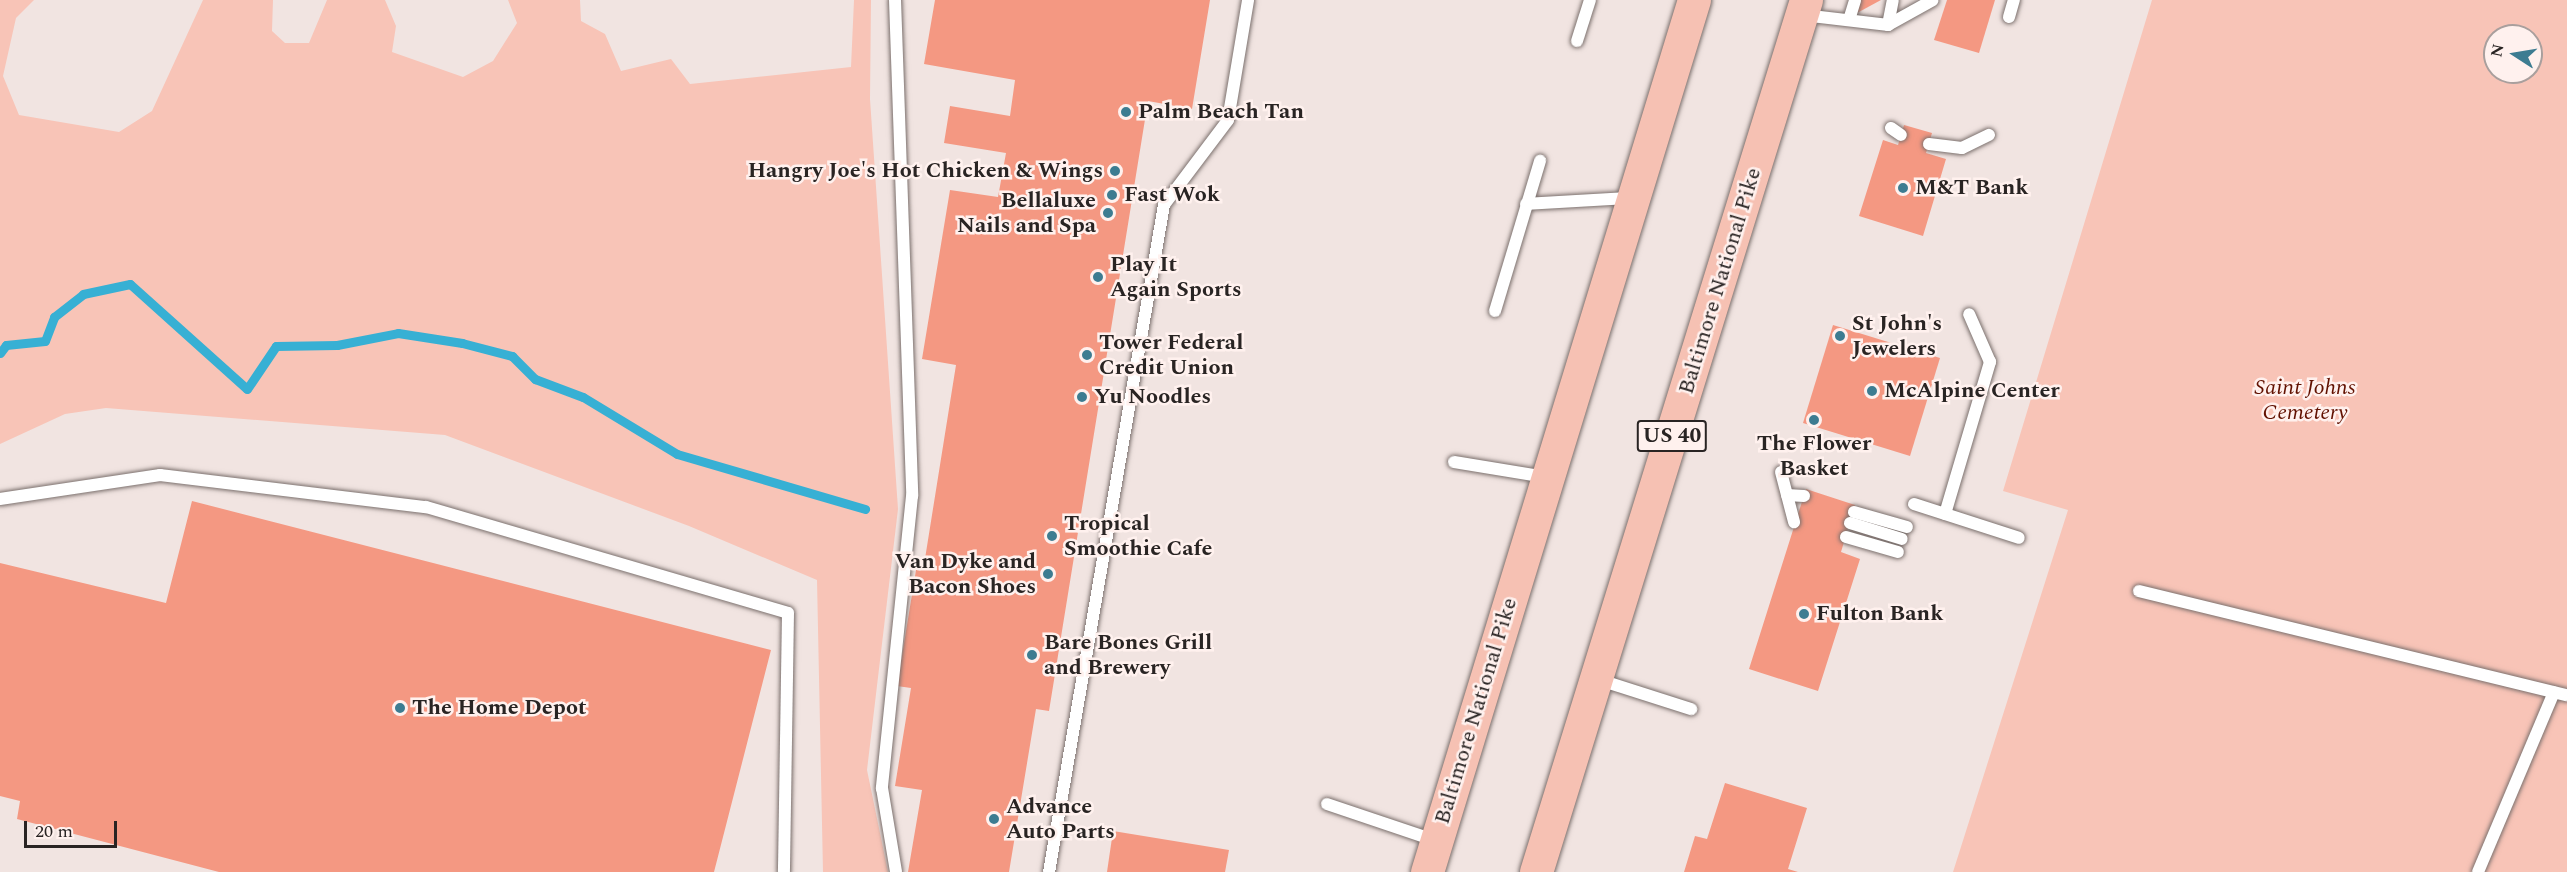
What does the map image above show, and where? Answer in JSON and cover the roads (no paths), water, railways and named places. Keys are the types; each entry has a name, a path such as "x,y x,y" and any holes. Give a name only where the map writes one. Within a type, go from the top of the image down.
{"main road":[{"name":"Baltimore National Pike","path":"1427,872 1694,0"},
{"name":"Baltimore National Pike","path":"1536,872 1804,7"}],"lane":[{"path":"895,0 912,496 882,788 896,872"},
{"path":"1049,872 1164,205 1228,120 1248,0"},
{"path":"1577,40 1590,0"},
{"path":"1849,20 1856,0"},
{"path":"1888,25 1893,0"},
{"path":"1804,7 1849,20 1888,25 1934,0"},
{"path":"2009,17 2014,0"},
{"path":"1929,144 1962,148 1989,135"},
{"path":"1495,311 1540,161"},
{"path":"1526,204 1632,198"},
{"path":"1945,514 1990,362 1969,314"},
{"path":"1454,462 1547,477"},
{"path":"1781,472 1794,522"},
{"path":"0,499 160,475 426,507 788,613 784,872"},
{"path":"1787,495 1801,502"},
{"path":"1914,504 2019,538"},
{"path":"1902,539 1852,518 1906,527"},
{"path":"1846,537 1899,552"},
{"path":"2139,591 2567,695"},
{"path":"1597,679 1691,709"},
{"path":"2478,872 2553,692"},
{"path":"1327,804 1437,841"}],"waterway":[{"path":"0,353 6,345 45,341 54,317 83,294 130,284 247,389 276,346 337,345 398,333 462,343 512,356 535,379 583,397 677,454 865,509"}],"place":[{"name":"Palm Beach Tan","path":"1126,112"},
{"name":"Hangry Joe's Hot Chicken & Wings","path":"1115,171"},
{"name":"M&T Bank","path":"1903,188"},
{"name":"Fast Wok","path":"1112,195"},
{"name":"Bellaluxe Nails and Spa","path":"1108,213"},
{"name":"Play It Again Sports","path":"1098,277"},
{"name":"St John's Jewelers","path":"1840,336"},
{"name":"Tower Federal Credit Union","path":"1087,355"},
{"name":"McAlpine Center","path":"1872,391"},
{"name":"Yu Noodles","path":"1082,397"},
{"name":"The Flower Basket","path":"1814,420"},
{"name":"Tropical Smoothie Cafe","path":"1052,536"},
{"name":"Van Dyke and Bacon Shoes","path":"1048,574"},
{"name":"Fulton Bank","path":"1804,614"},
{"name":"Bare Bones Grill and Brewery","path":"1032,655"},
{"name":"The Home Depot","path":"400,708"},
{"name":"Advance Auto Parts","path":"994,819"}],"park label":[{"name":"Saint Johns Cemetery","path":"2305,400"}]}
